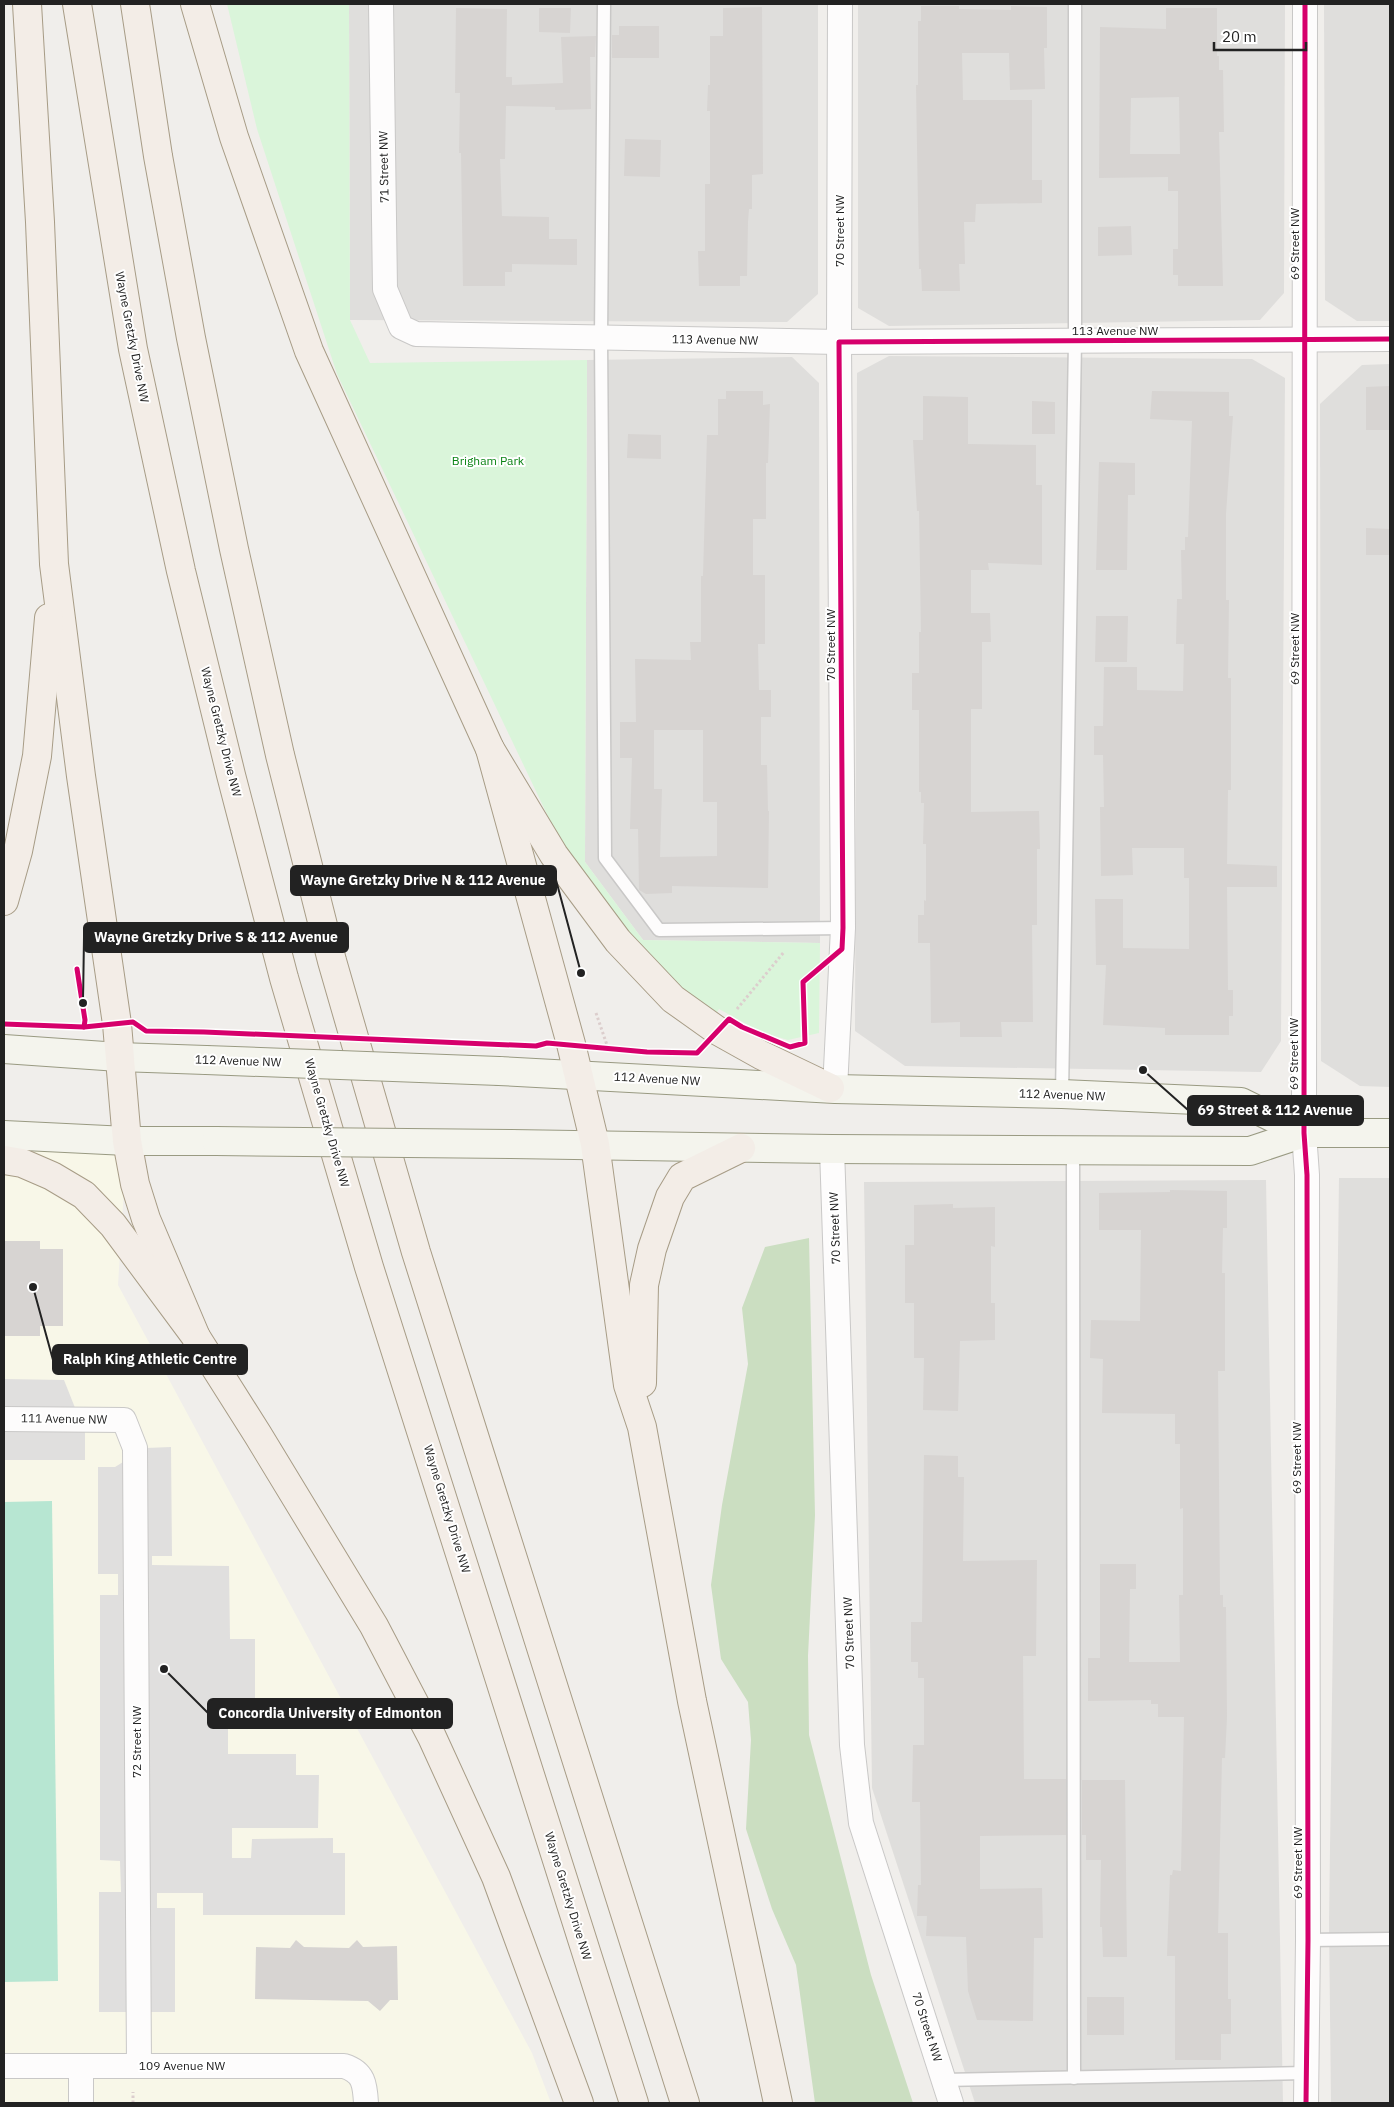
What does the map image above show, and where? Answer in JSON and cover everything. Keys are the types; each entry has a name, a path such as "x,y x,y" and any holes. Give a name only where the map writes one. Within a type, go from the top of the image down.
{"main road":[{"path":"27,4 40,222 54,564 81,776 117,1024 127,1141 146,1219 196,1337"},
{"name":"Wayne Gretzky Drive NW","path":"77,4 101,161 135,359 181,572 284,978 369,1267 634,2103"},
{"path":"135,4 158,156 232,540 280,755 332,961 416,1252 685,2103"},
{"path":"195,4 234,137 309,351 490,749 554,855 618,941 673,999 723,1025 761,1055 833,1089"},
{"path":"4,901 18,851 37,756 54,564"},
{"path":"490,749 571,1044 595,1144 628,1385 642,1427 692,1701 778,2103"},
{"name":"112 Avenue NW","path":"4,1049 119,1057 577,1074 833,1089 1062,1094 1241,1102 1304,1133"},
{"name":"112 Avenue NW","path":"4,1135 127,1141 595,1144 832,1149 1250,1151 1304,1133 1390,1133"},
{"path":"642,1427 644,1285 652,1249 664,1212 670,1197 682,1177 741,1148"},
{"path":"4,1160 22,1164 52,1176 84,1196 113,1225 196,1337 258,1434 374,1626 432,1737 496,1877 578,2103"}],"street":[{"name":"71 Street NW","path":"381,4 386,289 401,327"},
{"name":"70 Street NW","path":"833,1089 843,928 839,342 840,4"},
{"name":"69 Street NW","path":"1305,4 1304,1133 1307,1175 1308,1940 1306,2103"},
{"name":"113 Avenue NW","path":"401,327 416,334 839,342 1390,339"},
{"name":"70 Street NW","path":"832,1149 852,1745 858,1794 862,1823 951,2103"},
{"name":"111 Avenue NW","path":"4,1418 124,1420"},
{"name":"72 Street NW","path":"124,1420 135,1448 139,2066"},
{"name":"109 Avenue NW","path":"4,2066 344,2066 358,2073 365,2084 366,2103"},
{"path":"81,2066 81,2103"}],"lane":[{"path":"604,4 601,338 604,858 659,930 843,928"},
{"path":"1062,1094 1075,341 1075,4"},
{"path":"1073,1151 1074,2078"},
{"path":"1308,1940 1390,1939"},
{"path":"943,2080 1306,2073"}],"path":[{"path":"723,1025 804,928"},
{"path":"571,1044 618,1049"}],"shaded area":[{"path":"349,4 818,4 818,294 787,322 350,320"},
{"path":"858,4 1285,4 1284,293 1260,320 889,326 858,308"},
{"path":"1324,4 1390,4 1390,321 1357,321 1325,300"},
{"path":"889,356 1252,359 1285,378 1281,1041 1261,1072 905,1066 855,1031 857,373"},
{"path":"792,357 819,383 820,943 643,940 585,862 587,360"},
{"path":"1390,364 1390,1087 1360,1086 1321,1061 1320,404 1362,365"},
{"path":"4,1133 127,1141 118,1285 532,2053 551,2103 4,2103"},
{"path":"1339,1178 1390,1178 1390,2103 1331,2103 1329,1923"},
{"path":"1266,1180 1283,2103 975,2103 872,1788 864,1182"},
{"path":"4,1379 64,1380 85,1433 85,1460 4,1460"},
{"path":"171,1447 172,1556 152,1556 152,1565 229,1566 230,1639 255,1639 255,1713 228,1713 228,1754 296,1754 296,1775 319,1775 318,1828 232,1828 232,1858 251,1858 252,1839 333,1838 333,1853 345,1853 345,1915 203,1915 203,1893 157,1893 157,1908 175,1908 175,2012 99,2012 99,1892 121,1892 120,1861 100,1860 100,1595 118,1595 118,1574 98,1574 98,1467 115,1467 146,1448"}],"green space":[{"name":"Brigham Park","path":"227,4 349,4 350,320 370,363 587,360 585,862 643,940 820,943 819,1033 788,1040 761,1032 719,1009 716,1014 682,991 642,954 626,935 580,873 567,852 555,831 337,374 257,129"},
{"path":"809,1238 815,1515 808,1656 809,1735 871,1975 913,2103 815,2103 796,1965 772,1909 746,1829 751,1740 748,1702 721,1659 711,1585 722,1505 748,1364 742,1308 765,1247"},
{"path":"52,1501 58,1981 4,1982 4,1502"}],"building":[{"path":"921,6 959,6 959,9 1011,10 1011,6 1047,7 1047,48 1044,48 1045,89 1010,90 1009,53 962,53 963,100 1032,100 1032,180 1042,180 1042,203 976,204 975,222 964,222 965,264 959,264 960,291 922,291 921,269 919,269 916,85 918,85 918,21 921,21"},
{"path":"762,7 763,174 752,175 752,209 749,209 748,222 747,276 740,276 740,286 699,286 698,251 705,251 705,184 710,184 710,111 707,111 708,85 710,85 710,36 723,36 723,8"},
{"path":"456,8 507,9 506,77 512,77 512,85 563,83 561,37 596,36 595,57 590,57 591,109 555,110 555,107 506,106 505,159 500,159 502,216 549,217 549,239 577,239 577,265 512,264 512,272 505,272 505,286 463,286 461,153 459,153 460,93 455,93"},
{"path":"539,8 571,8 570,33 539,32"},
{"path":"1166,8 1217,8 1217,56 1219,56 1219,70 1223,70 1224,132 1219,132 1223,286 1178,286 1178,275 1173,275 1173,249 1178,249 1178,191 1168,191 1168,177 1099,178 1100,27 1166,29","holes":["1179,97 1180,154 1130,154 1131,98"]},
{"path":"619,26 659,26 659,58 612,58 612,35 619,35"},
{"path":"625,139 661,140 660,177 624,176"},
{"path":"1131,226 1132,255 1098,256 1098,227"},
{"path":"1390,386 1390,430 1366,430 1366,387"},
{"path":"726,391 763,391 763,405 770,404 768,463 766,463 766,519 753,519 753,575 765,575 765,644 758,644 759,690 771,690 771,717 761,717 761,765 767,765 769,811 768,888 672,886 672,893 646,894 639,890 638,829 630,829 632,758 620,758 620,722 636,722 635,659 691,660 690,642 701,642 701,576 703,576 707,435 718,435 718,399 726,399","holes":["654,730 703,730 703,802 717,802 717,856 660,857 662,789 654,789"]},
{"path":"1152,391 1229,392 1229,416 1233,416 1226,514 1226,600 1229,600 1228,678 1231,678 1231,790 1228,790 1227,864 1277,866 1277,887 1227,887 1228,990 1233,990 1233,1016 1229,1016 1229,1035 1165,1035 1165,1028 1103,1025 1106,965 1096,965 1095,899 1123,899 1123,948 1189,949 1189,878 1184,878 1184,848 1132,848 1133,875 1101,876 1100,807 1104,807 1103,755 1094,755 1094,726 1103,726 1104,667 1137,667 1137,690 1183,691 1184,644 1176,644 1177,599 1182,599 1181,550 1185,550 1185,537 1188,537 1192,421 1150,419"},
{"path":"923,396 968,397 968,444 1036,445 1036,485 1042,485 1042,565 988,563 989,570 971,570 971,613 990,613 991,642 982,642 982,709 971,709 971,812 1039,811 1040,849 1037,849 1037,925 1032,925 1033,1022 1001,1022 1002,1037 960,1037 960,1022 931,1023 930,943 918,943 918,915 924,915 924,900 926,901 926,844 923,844 924,803 921,803 921,792 919,792 919,710 912,710 912,673 919,673 919,632 921,632 919,511 917,511 913,440 923,440"},
{"path":"1032,401 1055,402 1055,434 1032,434"},
{"path":"628,434 661,435 661,459 627,458"},
{"path":"1099,462 1135,463 1135,495 1128,495 1127,570 1096,570"},
{"path":"1366,528 1390,529 1390,555 1366,555"},
{"path":"1096,616 1128,616 1127,662 1095,662"},
{"path":"1170,1190 1227,1191 1227,1228 1223,1228 1222,1273 1225,1273 1225,1371 1218,1371 1220,1595 1223,1595 1223,1607 1226,1607 1227,1717 1225,1758 1222,1758 1218,1933 1228,1933 1228,1999 1231,1999 1231,2034 1221,2034 1221,2060 1175,2060 1175,1956 1167,1956 1170,1875 1172,1875 1173,1870 1181,1871 1184,1717 1158,1717 1158,1704 1151,1704 1151,1700 1088,1701 1088,1658 1100,1658 1100,1564 1136,1564 1136,1589 1130,1589 1129,1662 1180,1662 1179,1595 1183,1595 1183,1508 1180,1509 1180,1444 1175,1444 1175,1414 1102,1413 1103,1359 1090,1358 1091,1320 1140,1321 1141,1230 1099,1230 1099,1193 1170,1192"},
{"path":"953,1204 953,1208 995,1207 995,1247 991,1246 991,1303 995,1303 995,1340 960,1341 958,1411 923,1410 924,1358 914,1358 914,1303 905,1303 905,1245 914,1245 914,1205"},
{"path":"4,1241 40,1241 40,1249 63,1249 63,1326 40,1326 40,1336 4,1336"},
{"path":"924,1455 958,1456 958,1477 964,1477 963,1561 1037,1560 1036,1656 1023,1656 1024,1779 1066,1779 1066,1835 980,1836 980,1889 1042,1888 1043,1938 1034,1938 1033,2021 977,2020 968,1991 966,1937 926,1936 927,1916 917,1916 918,1885 921,1885 920,1802 912,1802 913,1745 924,1745 924,1678 918,1678 918,1662 911,1662 911,1622 922,1622"},
{"path":"1082,1780 1125,1780 1127,1957 1103,1957 1102,1927 1100,1927 1101,1860 1086,1860 1086,1835 1082,1835"},
{"path":"296,1940 304,1947 349,1948 357,1940 363,1947 397,1946 398,2000 390,2000 380,2011 368,2001 255,1999 256,1947 290,1948"},
{"path":"1087,1997 1124,1997 1124,2035 1087,2035"}],"cycle path":[{"path":"1305,4 1304,1133 1307,1175 1308,1940 1306,2103"},
{"path":"84,1027 133,1022 146,1031 536,1046 547,1043 647,1052 697,1053 729,1019 742,1027 790,1047 805,1043 803,982 842,949 839,342 1390,339"},
{"path":"4,1024 84,1027 85,1020 77,969"}],"place":[{"name":"Wayne Gretzky Drive N & 112 Avenue","path":"581,973"},
{"name":"Wayne Gretzky Drive S & 112 Avenue","path":"83,1003"},
{"name":"69 Street & 112 Avenue","path":"1143,1070"},
{"name":"Ralph King Athletic Centre","path":"33,1287"},
{"name":"Concordia University of Edmonton","path":"164,1669"}]}
